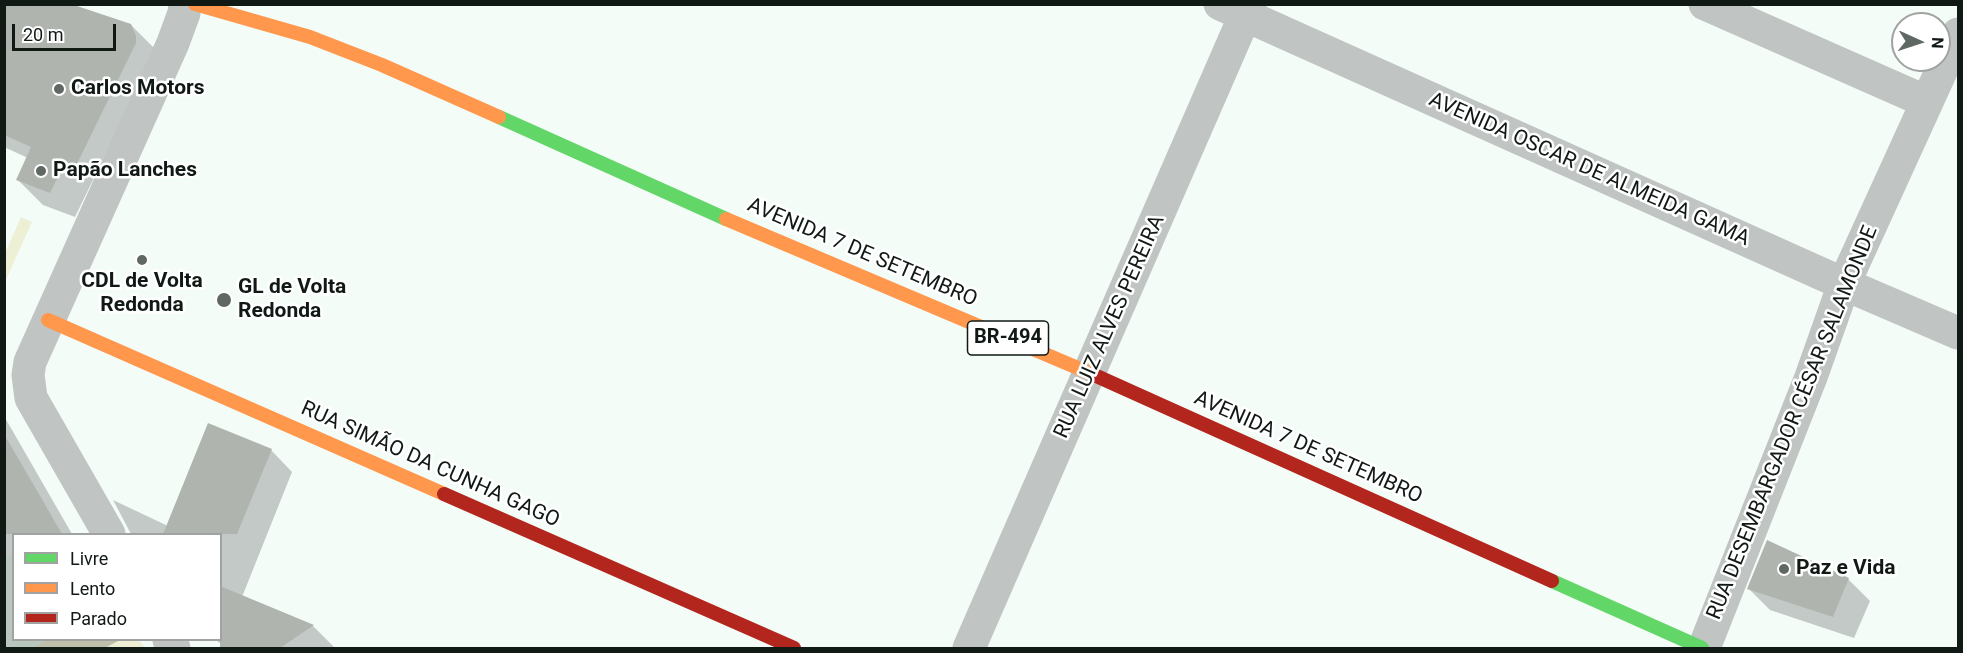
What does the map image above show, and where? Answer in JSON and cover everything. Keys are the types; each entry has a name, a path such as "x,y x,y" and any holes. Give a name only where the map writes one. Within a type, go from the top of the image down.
{"main road":[{"name":"AVENIDA 7 DE SETEMBRO","path":"195,4 310,37 382,65 725,219 1090,373 1703,648"},
{"path":"244,4 263,22"},
{"name":"RUA SIMÃO DA CUNHA GAGO","path":"48,320 794,648"}],"street":[{"path":"108,533 31,398 28,375 30,362 48,320 173,43 185,4"},
{"path":"1705,4 1927,102"},
{"name":"AVENIDA OSCAR DE ALMEIDA GAMA","path":"1239,8 1844,284 1959,333"},
{"name":"RUA LUIZ ALVES PEREIRA","path":"969,648 1090,373 1239,8"},
{"name":"RUA DESEMBARGADOR CÉSAR SALAMONDE","path":"1703,648 1811,377 1844,284 1959,34"}],"shaded area":[{"path":"21,217 32,222 5,282 5,253"},
{"path":"12,556 12,641 140,641 145,648 5,648 4,560"},
{"path":"45,641 140,641 145,648 33,648"}],"building":[{"name":"Carlos Motors","path":"4,4 71,4 131,24 136,36 136,43 76,166 66,161 50,193 16,180 31,147 4,135"},
{"path":"208,423 272,449 237,534 163,533"},
{"path":"4,434 61,533 4,534"},
{"name":"Paz e Vida","path":"1767,540 1849,578 1833,617 1747,589"},
{"path":"222,587 314,625 280,648 220,648"}],"traffic: fast":[{"path":"499,117 726,219"},
{"path":"1552,581 1702,648"}],"traffic: slow":[{"path":"195,4 310,37 382,65 499,117"},
{"path":"726,219 1092,374"},
{"path":"48,320 444,494"}],"traffic: jam":[{"path":"1092,374 1552,581"},
{"path":"444,494 794,648"}],"place":[{"name":"Carlos Motors","path":"59,89"},
{"name":"Papão Lanches","path":"41,171"},
{"name":"CDL de Volta Redonda","path":"142,260"},
{"name":"GL de Volta Redonda","path":"224,300"},
{"name":"Paz e Vida","path":"1784,569"}]}
